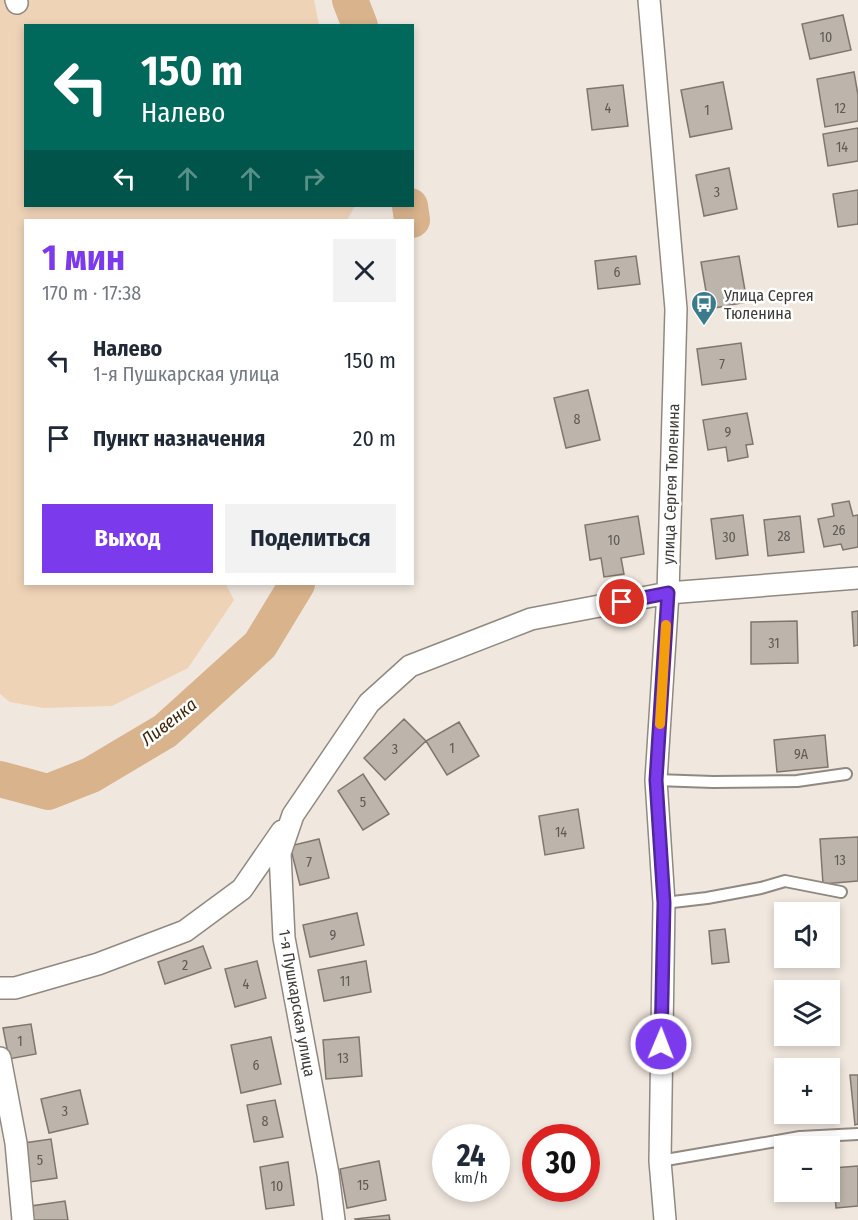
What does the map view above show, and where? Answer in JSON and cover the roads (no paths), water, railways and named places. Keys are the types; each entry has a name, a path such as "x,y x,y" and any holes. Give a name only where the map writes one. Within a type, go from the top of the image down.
{"street":[{"name":"улица Сергея Тюленина","path":"649,0 676,309 668,593 656,780 664,903 660,1161 665,1220"},
{"name":"1-я Пушкарская улица","path":"334,1220 326,1163 284,938 280,853 293,816 369,703 410,666 531,619 668,593 858,578"},
{"path":"0,988 15,988 98,964 184,931 242,889 293,816"},
{"path":"0,1058 16,1143 23,1220"}],"lane":[{"path":"656,780 797,781 846,774"},
{"path":"664,903 718,896 785,881 841,892"},
{"path":"660,1161 800,1137 858,1134"}],"waterway":[{"name":"Ливенка","path":"350,0 359,24"},
{"name":"Ливенка","path":"410,207 412,219"},
{"name":"Ливенка","path":"0,779 48,792 91,775 165,731 260,645 296,585"}],"place":[{"name":"Улица Сергея Тюленина","path":"704,327"}]}
